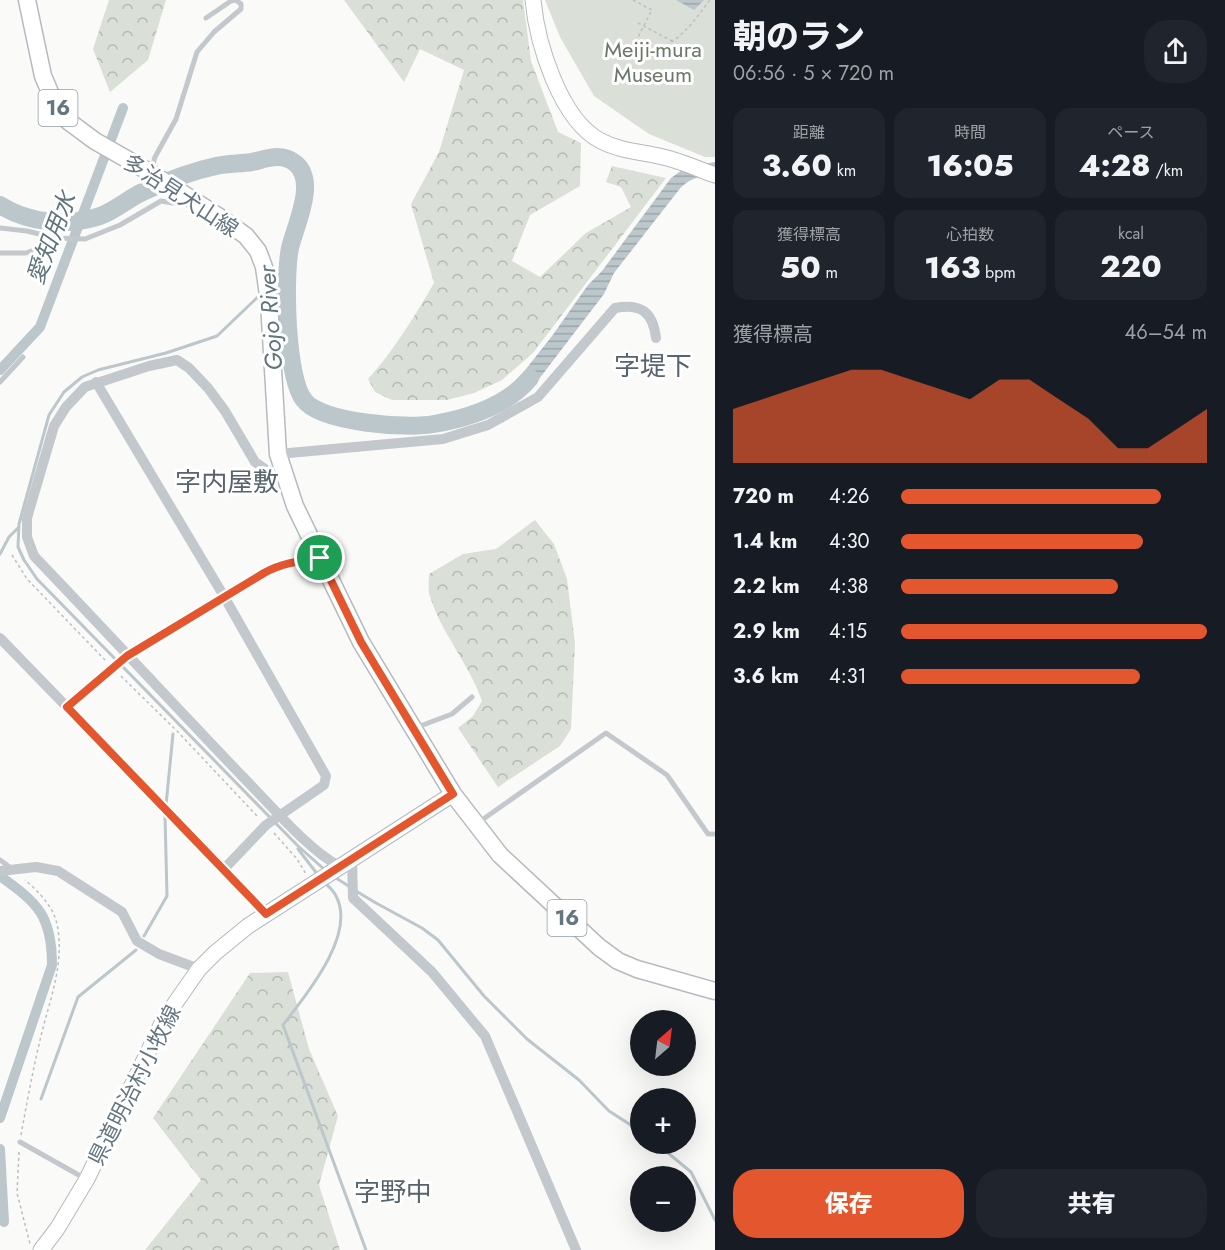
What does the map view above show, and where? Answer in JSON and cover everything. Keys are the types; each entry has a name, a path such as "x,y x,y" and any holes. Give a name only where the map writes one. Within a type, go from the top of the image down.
{"main road":[{"name":"多治見犬山線","path":"27,0 43,76 55,104 68,121 95,141 151,173 246,236 258,251 264,267 269,303 278,454 283,474 295,506 361,642 453,794 500,855 599,947 618,961 637,969 715,991"},
{"path":"533,0 538,30 562,99 579,124 590,135 615,147 672,159 715,175"},
{"name":"県道明治村小牧線","path":"41,1250 57,1229 87,1179 153,1038 174,1002 199,969 231,939 266,914 453,794"}],"street":[{"path":"278,454 443,439 488,425 538,397 615,308 633,306 643,309 650,317 656,338"},
{"path":"283,474 268,471 255,462 219,403 189,368 177,360 149,366 85,387 66,407 54,426 27,518 27,537 34,556 126,657 278,815 326,859 342,865 352,881 353,898 432,972 485,1036 576,1250"},
{"path":"96,382 225,598 326,776 324,785 266,825 224,869"},
{"path":"67,707 126,657 278,566 320,558"},
{"path":"0,638 266,914"},
{"path":"6,870 36,867 58,871 122,912 137,941 159,954 199,969"}],"lane":[{"path":"151,173 155,157 176,119 197,52 214,32 238,13 241,4 236,0 231,1 206,18"},
{"path":"0,228 85,239 120,225 162,201 174,203 179,191"},
{"path":"0,253 26,253 45,246 49,236"},
{"path":"0,382 23,357"},
{"path":"413,729 452,714 472,697"},
{"path":"476,825 606,733 667,775 708,834 715,834"},
{"path":"0,860 6,870"},
{"path":"20,1142 87,1179"}],"path":[{"path":"633,0 652,10 638,38 642,44 662,46 673,41 682,33 709,0"},
{"path":"638,23 673,41"},
{"path":"12,555 27,579 284,843 315,883"},
{"path":"6,870 39,892 50,908 57,922 60,952 54,987 29,1089 20,1142 17,1193 32,1250"}],"green space":[{"path":"109,0 166,0 148,60 110,92 93,49"},
{"path":"344,0 523,0 531,61 558,132 581,143 580,186 530,215 512,261 540,277 586,233 631,207 621,187 606,182 612,166 666,178 533,353 502,380 474,393 447,400 392,400 375,392 368,379 395,344 434,283 411,204 439,152 464,70 420,49 404,82"},
{"name":"Meiji-mura Museum","path":"545,0 715,0 715,157 705,157 649,134 594,96 560,37"},
{"path":"535,520 554,544 567,579 575,643 571,729 560,746 498,787 458,728 473,716 482,701 434,607 429,593 429,574 463,554 496,549"},
{"path":"288,972 309,1049 338,1116 319,1185 340,1250 145,1250 201,1180 153,1118 250,973"}],"shaded area":[{"path":"676,0 704,0 694,10"},
{"path":"715,162 715,175 695,179 686,183 678,191 614,273 604,294 539,379 517,400 508,388 552,336 588,285 602,271 671,178 686,167"}],"waterway":[{"name":"愛知用水","path":"0,370 40,327 123,108"},
{"name":"Gojo River","path":"0,205 23,216 48,221 88,219 100,216 141,193 190,173 220,165 274,157 284,158 295,163 302,171 305,181 303,204 290,248 287,281 290,350 293,371 304,400 313,408 345,419 385,425 434,424 474,414 499,403 521,388 530,378"},
{"path":"274,281 288,270"},
{"path":"261,294 217,336 166,353 98,370 82,377 64,392 49,415 19,524 18,547 37,579 298,846 325,870"},
{"path":"0,554 9,537 19,527"},
{"path":"166,805 173,734"},
{"path":"144,936 167,896 165,815"},
{"path":"298,849 318,875"},
{"name":"愛知用水","path":"0,876 24,894 46,922 52,965 0,1118"},
{"path":"333,876 350,887"},
{"path":"324,882 336,896 341,912 340,929 326,964 283,1025 366,1250"},
{"path":"356,891 422,928 438,940 484,996 527,1039 579,1080 609,1111 630,1125"},
{"path":"41,1099 78,997 136,950"},
{"name":"愛知用水","path":"0,1149 4,1222"},
{"path":"669,1154 691,1172 715,1220"}],"district":[{"name":"字堤下","path":"653,366"},
{"name":"字内屋敷","path":"227,482"},
{"name":"字野中","path":"393,1192"}],"route":[{"path":"320,558 361,642 453,794 266,914 67,707 127,656 264,573 289,562 320,558"}]}
